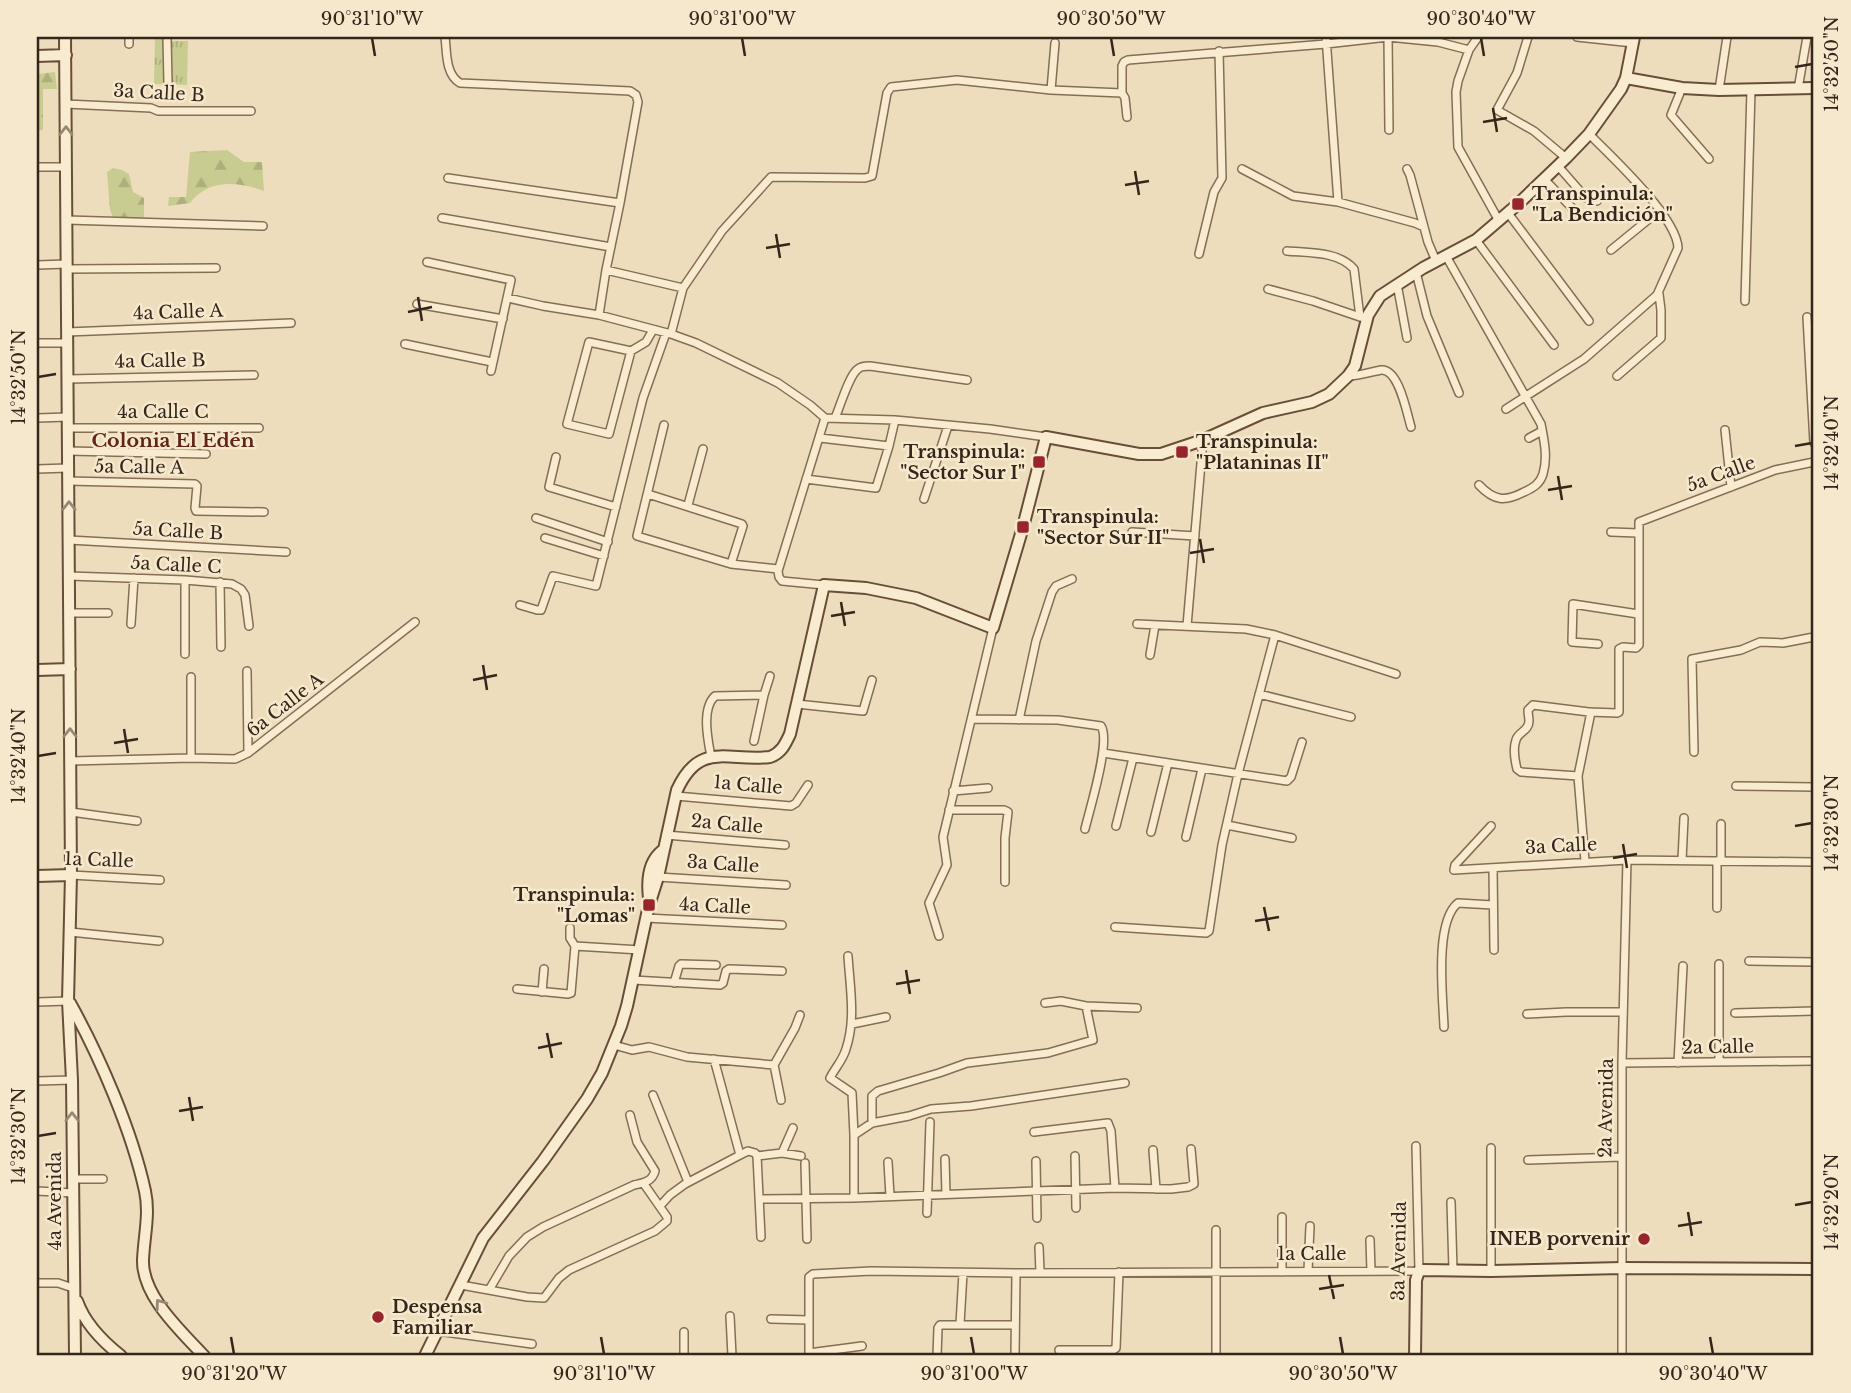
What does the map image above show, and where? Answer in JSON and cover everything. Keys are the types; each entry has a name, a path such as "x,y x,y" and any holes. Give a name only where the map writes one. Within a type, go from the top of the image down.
{"street":[{"name":"4a Avenida","path":"65,37 71,812 68,1002 72,1080 75,1356"},
{"path":"167,37 168,84"},
{"path":"445,37 450,71 454,80 460,83 630,91 636,95 638,102 599,315"},
{"path":"1286,37 1287,46"},
{"path":"1127,117 1122,93 1122,66 1128,60 1326,40 1385,37 1414,38 1469,50"},
{"path":"1385,37 1389,131"},
{"path":"1478,37 1469,50 1458,81 1458,147 1503,217 1589,321"},
{"path":"1528,37 1517,73 1496,110 1534,131 1562,162 1586,198 1597,201"},
{"path":"1364,318 1376,301 1397,284 1476,240 1589,134 1621,89 1634,40 1577,37"},
{"path":"1719,90 1727,37"},
{"path":"1798,89 1807,37"},
{"path":"1326,40 1338,202"},
{"path":"1051,90 1055,43"},
{"path":"1199,254 1214,194 1222,178 1219,51"},
{"path":"37,56 66,55"},
{"path":"1626,78 1682,88 1719,90 1814,88"},
{"path":"520,605 541,610 554,576 596,586 643,398 683,288 722,231 771,177 872,176 887,93 891,87 957,80 1051,90 1122,93"},
{"path":"1682,88 1671,115 1709,159"},
{"path":"1745,301 1751,90"},
{"name":"3a Calle B","path":"66,104 151,108 158,111 251,111"},
{"path":"1506,409 1584,359 1659,294 1678,245 1660,210 1635,180 1589,134"},
{"path":"37,167 66,167"},
{"path":"1242,169 1293,196 1338,202 1424,227"},
{"path":"1407,169 1427,242 1441,259 1541,424 1546,458 1542,477 1537,485 1518,496 1502,498 1487,494 1479,485"},
{"path":"448,178 620,203"},
{"path":"1544,179 1578,215"},
{"path":"1611,250 1660,210"},
{"path":"442,218 611,247"},
{"path":"67,220 263,226"},
{"path":"1476,240 1554,345"},
{"path":"508,298 599,315 668,333 707,348 778,383 825,418 895,420 990,429 1147,455 1171,451 1203,440 1263,413 1320,399 1335,389 1355,366 1364,318 1353,267 1332,256 1287,251"},
{"path":"428,262 511,280 491,371"},
{"path":"37,265 216,268"},
{"path":"606,270 683,288"},
{"path":"1416,272 1427,316 1459,393"},
{"path":"1397,284 1407,338"},
{"path":"1268,289 1364,318"},
{"path":"1617,376 1661,338 1659,294"},
{"path":"417,304 503,319"},
{"path":"1807,317 1812,345 1814,443"},
{"name":"4a Calle A","path":"37,343 68,337 290,323"},
{"path":"631,351 609,434 567,424 589,342 631,351 646,342 653,330"},
{"path":"405,344 492,362"},
{"path":"835,418 853,376 864,366 967,380"},
{"path":"1348,376 1383,370 1390,373 1397,382 1411,427"},
{"name":"4a Calle B","path":"68,379 254,376"},
{"name":"4a Calle C","path":"37,418 68,423 259,428"},
{"path":"825,418 778,569 782,581 866,588 916,598 993,628"},
{"path":"806,479 876,488 895,420"},
{"path":"664,425 637,533 639,537 731,564 778,569"},
{"path":"924,499 948,426"},
{"path":"1725,430 1731,487"},
{"path":"1529,438 1542,431"},
{"path":"939,936 929,904 947,865 943,839 948,810 993,628 1046,437"},
{"path":"820,438 889,446"},
{"path":"1187,626 1203,440"},
{"path":"688,505 702,449"},
{"path":"68,451 206,454"},
{"path":"556,457 549,487 616,507"},
{"name":"5a Calle","path":"1638,533 1640,520 1774,470 1814,462"},
{"path":"37,468 68,468"},
{"name":"5a Calle A","path":"68,481 195,484 196,511 264,512"},
{"path":"648,494 743,524 731,564"},
{"path":"536,518 608,542"},
{"path":"1132,532 1195,536"},
{"path":"1577,776 1521,772 1517,769 1515,757 1516,740 1528,727 1528,710 1533,705 1591,712 1618,713 1620,710 1619,649 1639,646 1638,533 1611,533"},
{"path":"545,538 604,556"},
{"name":"5a Calle B","path":"69,540 286,552"},
{"name":"5a Calle C","path":"69,576 220,582 237,586 243,592 249,626"},
{"path":"131,624 134,578"},
{"path":"1019,720 1036,641 1052,592 1056,586 1072,579"},
{"path":"185,580 185,654"},
{"path":"220,582 220,646"},
{"path":"425,1356 489,1228 543,1161 602,1073 614,1045 633,980 662,851 682,780 688,770 699,761 727,756 764,758 777,754 786,742 824,585"},
{"path":"1598,644 1573,642 1573,604 1638,614"},
{"path":"69,613 108,613"},
{"name":"6a Calle A","path":"70,761 236,759 248,753 415,622"},
{"path":"1137,624 1246,629 1275,635 1396,674"},
{"path":"1150,655 1155,625"},
{"path":"1115,928 1208,932 1218,865 1238,774 1275,635"},
{"path":"1694,752 1692,659 1741,650 1760,642 1783,643 1814,637"},
{"path":"37,670 70,669"},
{"path":"247,671 248,753"},
{"path":"754,740 770,676"},
{"path":"191,677 191,758"},
{"path":"797,704 862,711 872,680"},
{"path":"1259,694 1351,717"},
{"path":"711,757 706,724 712,698 764,695"},
{"path":"1585,861 1577,776 1591,712"},
{"path":"972,719 1070,720 1101,726 1104,733 1103,753 1085,829"},
{"path":"1103,753 1289,781 1302,742"},
{"path":"1116,826 1133,758"},
{"path":"1151,832 1168,763"},
{"path":"1186,837 1202,769"},
{"name":"1a Calle","path":"676,796 791,806 808,785"},
{"path":"1736,786 1814,787"},
{"path":"953,791 988,788"},
{"path":"948,810 1008,812 1004,838 1005,882"},
{"path":"71,812 137,821"},
{"path":"1682,860 1684,818"},
{"path":"1717,908 1721,824"},
{"path":"1227,825 1292,838"},
{"name":"3a Calle","path":"1491,826 1453,869 1627,860 1814,862"},
{"name":"2a Calle","path":"666,835 785,845"},
{"path":"650,901 649,876 654,859 662,851"},
{"name":"2a Avenida","path":"1622,1356 1621,1157 1627,860"},
{"path":"1493,868 1494,950"},
{"name":"1a Calle","path":"37,876 71,875 160,880"},
{"name":"3a Calle","path":"658,877 786,885"},
{"path":"1444,1027 1441,963 1449,916 1454,905 1458,903 1493,905"},
{"name":"4a Calle","path":"646,918 782,925"},
{"path":"517,989 568,994 572,991 575,946 571,941 570,928"},
{"path":"70,932 159,941"},
{"path":"575,946 639,950"},
{"path":"848,956 852,1024 845,1053 830,1078 852,1094 854,1198"},
{"path":"1749,961 1814,962"},
{"path":"674,983 681,964 716,965"},
{"path":"1719,964 1719,1062"},
{"path":"1678,1063 1683,966"},
{"path":"542,992 544,969"},
{"path":"633,980 722,985 729,969 782,971"},
{"path":"1045,1003 1061,1001 1086,1006 1137,1008"},
{"path":"37,1002 68,1002 85,1030 113,1096 142,1177 148,1210 143,1263 148,1285 162,1307 204,1356"},
{"path":"872,1123 872,1096 878,1091 967,1063 1044,1053 1093,1040 1086,1006"},
{"path":"1735,1013 1814,1011"},
{"path":"1527,1014 1623,1013"},
{"path":"780,1100 774,1065 800,1015"},
{"path":"852,1024 886,1017"},
{"path":"614,1045 634,1050 649,1047 675,1055 774,1065"},
{"path":"714,1059 740,1155"},
{"name":"2a Calle","path":"1622,1063 1814,1061"},
{"path":"37,1081 72,1080"},
{"path":"854,1135 872,1123 931,1109 971,1106 1125,1083"},
{"path":"653,1095 688,1182"},
{"path":"489,1290 509,1256 534,1232 634,1185 645,1184 654,1175 655,1171 636,1142 629,1115"},
{"path":"927,1213 930,1122"},
{"path":"1034,1132 1108,1123 1111,1131 1115,1188"},
{"path":"782,1153 793,1128"},
{"name":"3a Avenida","path":"1415,1356 1416,1280 1419,1271 1416,1146"},
{"path":"1491,1148 1491,1271"},
{"path":"760,1199 1188,1187 1193,1185 1191,1149"},
{"path":"1153,1150 1156,1189"},
{"path":"660,1206 688,1182 751,1151 757,1156 761,1237"},
{"path":"757,1156 782,1153 803,1159 807,1239"},
{"path":"1075,1156 1076,1208"},
{"path":"1528,1160 1621,1157"},
{"path":"945,1159 946,1194"},
{"path":"888,1161 890,1196"},
{"path":"1036,1161 1037,1218"},
{"path":"73,1180 103,1179"},
{"path":"461,1285 543,1298 569,1270 662,1226 667,1219 645,1184"},
{"path":"37,1191 73,1193"},
{"path":"1451,1202 1453,1270"},
{"path":"1282,1217 1282,1272"},
{"path":"1308,1271 1310,1226"},
{"path":"1216,1230 1216,1356"},
{"path":"1370,1240 1371,1271"},
{"path":"1039,1247 1040,1272"},
{"name":"1a Calle","path":"809,1320 810,1276 813,1274 1814,1269"},
{"path":"1059,1350 1116,1348 1119,1272"},
{"path":"960,1324 963,1273"},
{"path":"1015,1356 1016,1273"},
{"path":"37,1283 58,1283 73,1288 79,1306 92,1328 121,1356"},
{"path":"730,1316 732,1356"},
{"path":"771,1319 809,1320 809,1354 862,1346"},
{"path":"937,1356 939,1326 942,1324 1015,1325"},
{"path":"437,1331 532,1344"},
{"path":"684,1332 684,1356"}],"green space":[{"path":"155,37 168,37 168,41 188,41 187,85 154,84"},
{"path":"55,72 57,89 43,89 43,130 37,131 37,74"},
{"path":"227,150 244,162 262,162 264,191 244,185 224,184 205,190 190,203 168,206 169,197 186,197 190,152"},
{"path":"113,168 129,174 133,192 144,198 144,220 113,217 107,172"}],"place":[{"name":"Transpinula: \"La Bendición\"","path":"1518,204"},
{"name":"Transpinula: \"Plataninas II\"","path":"1182,452"},
{"name":"Transpinula: \"Sector Sur I\"","path":"1039,462"},
{"name":"Transpinula: \"Sector Sur II\"","path":"1023,527"},
{"name":"Transpinula: \"Lomas\"","path":"649,905"},
{"name":"INEB porvenir","path":"1644,1239"},
{"name":"Despensa Familiar","path":"378,1317"}],"district":[{"name":"Colonia El Edén","path":"173,440"}]}
